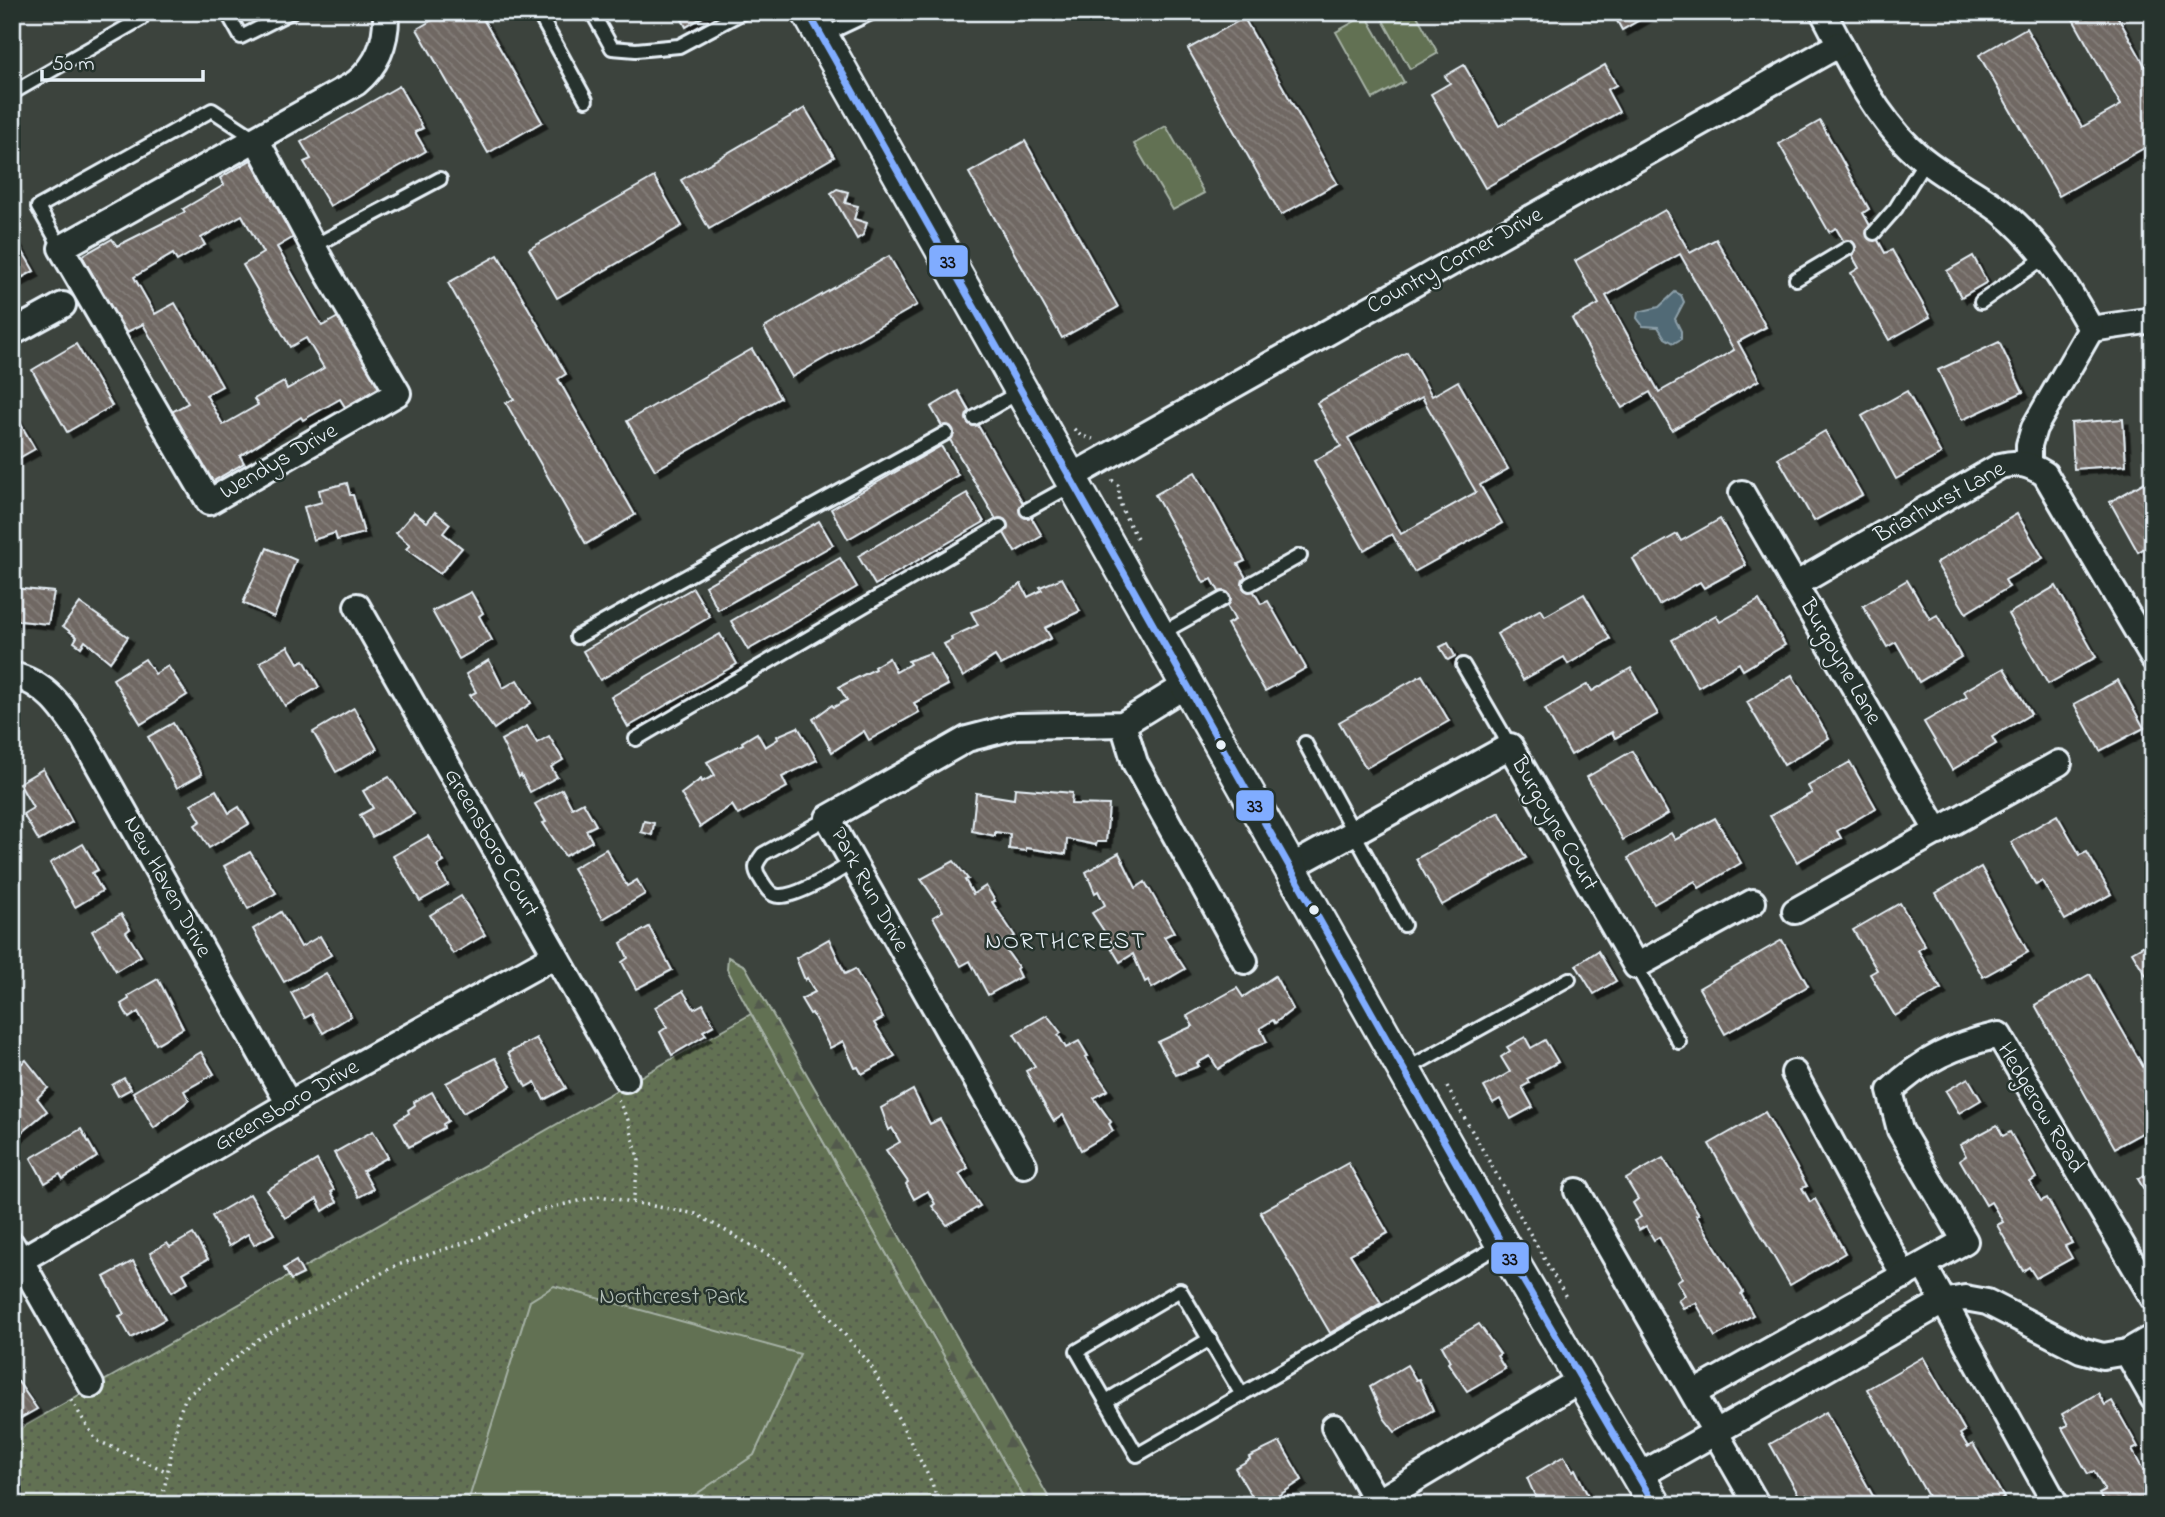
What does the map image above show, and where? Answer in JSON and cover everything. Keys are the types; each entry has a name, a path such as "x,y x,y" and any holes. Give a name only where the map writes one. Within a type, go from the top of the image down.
{"street":[{"path":"61,248 356,83 370,71 385,41 386,12"},
{"path":"1823,12 1871,100 1896,133 1925,161 2003,213 2045,257 2091,329 2153,320"},
{"path":"815,24 1502,1244 1655,1505"},
{"name":"Country Corner Drive","path":"1072,480 1840,44"},
{"name":"Wendys Drive","path":"61,248 209,502 398,393 256,139"},
{"path":"12,333 63,305"},
{"name":"Briarhurst Lane","path":"1795,585 2000,466 2014,462 2029,464 2029,445 2034,428 2091,329"},
{"path":"2029,464 2045,474 2153,658"},
{"name":"Burgoyne Lane","path":"1742,493 1938,832"},
{"name":"Greensboro Court","path":"356,606 626,1079"},
{"name":"New Haven Drive","path":"22,678 50,694 83,738 289,1104"},
{"path":"1188,684 1123,724 1135,763 1245,961"},
{"name":"Park Run Drive","path":"1024,1165 828,818 980,736 1017,726 1123,724"},
{"name":"Burgoyne Court","path":"1291,867 1510,746 1636,966"},
{"path":"1796,911 2059,763"},
{"path":"1636,966 1753,902"},
{"name":"Greensboro Drive","path":"17,1253 554,956"},
{"name":"Hedgerow Road","path":"1694,1393 1965,1241 1900,1130 1890,1091 1914,1068 1964,1043 1999,1035 2151,1293"},
{"path":"1794,1073 1914,1271 1943,1303 2056,1505"},
{"path":"1577,1191 1756,1505"},
{"path":"17,1253 91,1385"},
{"path":"1639,1476 1943,1303 1965,1298 1987,1302 2081,1350 2103,1356 2127,1352 2153,1337"},
{"path":"2127,1352 2153,1398"},
{"path":"1334,1427 1377,1502 1582,1379"}],"lane":[{"path":"227,12 240,37 290,12"},
{"path":"538,12 586,100"},
{"path":"592,12 612,48 636,50 678,46 743,12"},
{"path":"815,24 873,12"},
{"path":"12,93 141,19"},
{"path":"61,248 38,207 212,110 256,139"},
{"path":"1874,233 1896,208 1925,161"},
{"path":"314,246 440,179"},
{"path":"1796,279 1848,248"},
{"path":"1981,302 2045,257"},
{"path":"974,418 1022,391"},
{"path":"577,637 946,433"},
{"path":"1027,510 1072,480"},
{"path":"636,739 1000,526"},
{"path":"1250,584 1300,556"},
{"path":"1160,634 1223,599"},
{"path":"1463,665 1510,746"},
{"path":"1305,743 1404,925"},
{"path":"828,818 763,854 756,863 756,873 771,893 778,896 793,893 853,862"},
{"path":"1636,966 1679,1042"},
{"path":"1405,1070 1569,979"},
{"path":"1242,1395 1180,1290 1077,1351 1108,1400 1137,1455 1242,1395 1502,1244"},
{"path":"1108,1400 1210,1339"}],"path":[{"path":"626,1079 618,1102 628,1120 639,1161 633,1202"},
{"path":"161,1505 178,1414 186,1397 260,1338 395,1266 478,1238 532,1212 600,1196 696,1214 785,1264 870,1364 932,1483 939,1505"},
{"path":"91,1385 70,1397 96,1440 166,1471"}],"green space":[{"path":"1386,12 1415,12 1438,53 1410,69 1380,15"},
{"path":"1366,15 1404,82 1373,99 1336,32"},
{"path":"1166,126 1204,193 1173,210 1134,144"},
{"path":"728,957 745,966 1053,1505 1028,1505 751,1014 727,969"},
{"name":"Northcrest Park","path":"751,1014 1028,1505 12,1505 12,1433"},
{"path":"554,1286 800,1354 754,1455 680,1505 467,1505 530,1301"}],"water":[{"path":"1675,292 1681,295 1684,302 1675,319 1681,331 1681,339 1674,343 1665,338 1658,327 1643,326 1637,318 1638,312 1659,307"}],"building":[{"path":"446,12 479,12 542,122 488,153 417,29"},
{"path":"678,12 711,12 686,27"},
{"path":"1612,12 1653,12 1622,30"},
{"path":"2069,12 2115,12 2153,80 2153,143 2059,196 1979,55 2026,28 2082,127 2121,105"},
{"path":"1244,18 1337,183 1281,215 1188,49"},
{"path":"1464,65 1499,126 1605,65 1616,85 1607,90 1619,112 1485,188 1431,94 1450,83 1445,76"},
{"path":"399,86 423,128 415,132 426,151 330,206 304,162 311,159 301,142"},
{"path":"805,108 834,157 709,229 681,180"},
{"path":"1820,121 1869,209 1863,213 1885,253 1892,250 1930,317 1889,340 1851,273 1859,268 1836,228 1829,232 1779,144"},
{"path":"1025,141 1118,307 1062,338 969,173"},
{"path":"251,160 294,237 277,247 322,326 340,316 380,387 345,407 340,399 303,420 301,417 240,456 244,463 210,483 170,413 188,403 143,324 125,333 82,256 112,239 117,246 185,212 183,209 224,185 220,178","holes":["242,215 263,253 243,265 290,347 306,338 324,368 287,389 284,382 254,399 258,405 223,425 206,395 222,386 175,303 155,314 134,277 173,254 177,261 205,245 201,238"]},
{"path":"654,177 682,226 557,298 529,249"},
{"path":"837,189 848,192 845,203 858,206 854,219 867,223 863,235 857,239 831,193"},
{"path":"1665,210 1690,253 1716,239 1766,327 1738,342 1759,380 1672,430 1650,392 1622,408 1572,319 1599,304 1575,261","holes":["1680,254 1734,350 1659,392 1606,296"]},
{"path":"12,233 34,271 12,283"},
{"path":"498,255 566,374 558,379 635,515 586,544 506,403 514,399 448,283"},
{"path":"889,256 917,305 792,377 764,328"},
{"path":"1973,256 1987,282 1961,297 1947,271"},
{"path":"1999,342 2023,392 1962,420 1938,370"},
{"path":"76,344 112,406 67,432 32,370"},
{"path":"752,349 780,398 655,470 627,421"},
{"path":"1407,352 1432,396 1458,381 1508,469 1480,485 1502,523 1414,572 1392,534 1364,550 1314,461 1341,446 1317,403","holes":["1422,397 1476,492 1401,534 1348,438"]},
{"path":"958,391 1042,536 1015,552 931,407"},
{"path":"1907,391 1941,454 1896,479 1862,416"},
{"path":"12,409 35,449 12,462"},
{"path":"2123,419 2126,465 2074,469 2071,423"},
{"path":"1825,431 1862,495 1814,521 1778,458"},
{"path":"941,446 958,475 848,539 831,509"},
{"path":"1195,472 1245,561 1238,564 1261,604 1268,601 1306,668 1265,691 1227,624 1235,620 1212,579 1204,583 1155,495"},
{"path":"2152,478 2153,543 2138,552 2110,502"},
{"path":"347,483 364,533 337,540 335,533 313,540 304,507 322,502 319,490"},
{"path":"967,493 984,522 875,585 858,556"},
{"path":"414,512 427,522 435,512 450,524 443,533 462,548 440,574 406,549 410,545 396,533"},
{"path":"2017,514 2043,558 2005,580 2009,587 1966,613 1936,563"},
{"path":"1720,519 1746,565 1704,588 1700,582 1659,605 1633,559 1677,534 1681,541"},
{"path":"819,521 833,545 718,610 705,586"},
{"path":"267,548 296,560 274,617 243,603"},
{"path":"840,558 857,587 748,650 731,621"},
{"path":"1062,578 1080,611 1045,628 1051,638 1001,665 995,656 963,677 944,644 952,640 951,637 978,625 971,612 987,606 1021,584 1028,597 1042,590 1040,587"},
{"path":"1907,580 1930,619 1937,615 1961,657 1919,682 1896,642 1887,647 1863,606"},
{"path":"2056,586 2096,657 2048,684 2008,614"},
{"path":"12,588 54,592 48,624 12,620"},
{"path":"693,588 710,617 600,680 583,651"},
{"path":"471,592 483,613 479,616 492,640 459,659 432,611"},
{"path":"1584,594 1610,639 1568,664 1564,657 1523,680 1497,634 1541,609 1545,616"},
{"path":"1759,600 1785,645 1743,670 1739,663 1698,687 1672,640 1716,615 1720,622"},
{"path":"80,603 128,637 110,662 85,641 81,647 74,642 77,637 63,626"},
{"path":"720,634 737,664 628,727 611,697"},
{"path":"1448,643 1455,656 1448,660 1440,647"},
{"path":"288,646 298,663 304,660 319,687 285,706 260,662"},
{"path":"930,653 948,685 914,703 919,712 869,740 864,731 832,752 813,719 832,705 834,707 847,700 839,687 875,669 874,667 889,658 896,672 910,664 908,661"},
{"path":"145,659 155,674 168,666 187,695 141,724 113,679"},
{"path":"489,660 503,688 517,680 531,703 494,729 470,695 476,692 466,674"},
{"path":"1631,668 1658,714 1615,738 1612,732 1571,755 1545,709 1588,684 1592,691"},
{"path":"2004,668 2031,714 1992,737 1996,744 1952,770 1924,722 1967,697 1964,691"},
{"path":"1422,675 1449,721 1366,768 1339,722"},
{"path":"1792,675 1829,738 1784,765 1747,702"},
{"path":"2118,680 2144,728 2100,751 2074,704"},
{"path":"354,708 377,749 336,772 313,732"},
{"path":"173,723 202,774 177,788 148,737"},
{"path":"527,726 537,743 549,736 563,760 551,767 557,777 530,792 521,775 519,777 501,740"},
{"path":"798,727 817,760 782,777 787,787 738,815 732,805 700,827 681,794 701,779 702,782 715,775 707,762 743,744 742,742 757,733 765,747 778,739 777,736"},
{"path":"1632,751 1668,814 1623,840 1587,777"},
{"path":"1850,762 1876,808 1837,831 1841,838 1797,862 1770,816 1812,793 1808,786"},
{"path":"43,769 72,822 39,841 23,814 33,808 19,783"},
{"path":"389,777 414,814 372,837 360,815 373,808 363,791"},
{"path":"1015,788 1072,793 1071,804 1109,805 1106,842 1097,842 1096,845 1067,839 1066,854 1026,848 1026,851 1009,849 1010,834 995,832 995,836 972,831 976,793 1014,799"},
{"path":"562,789 572,808 583,802 596,825 586,830 592,841 565,856 543,823 546,822 535,804"},
{"path":"216,790 229,813 239,807 249,824 209,848 195,825 201,821 191,804"},
{"path":"1499,812 1526,858 1442,905 1416,859"},
{"path":"2057,815 2080,855 2087,852 2111,894 2065,920 2042,881 2036,885 2011,842"},
{"path":"1715,818 1741,863 1699,888 1695,881 1654,904 1628,858 1671,833 1675,840"},
{"path":"644,821 654,823 652,835 641,832"},
{"path":"428,836 444,862 437,866 448,885 420,901 393,856"},
{"path":"83,844 98,870 92,873 102,891 75,907 50,863"},
{"path":"606,849 627,886 637,880 645,894 603,919 573,868"},
{"path":"250,852 276,893 248,909 224,866"},
{"path":"1119,853 1136,888 1145,882 1174,932 1164,937 1185,969 1152,988 1148,980 1145,982 1133,954 1120,962 1111,947 1114,946 1092,913 1105,905 1098,891 1095,893 1086,872"},
{"path":"954,861 968,879 965,880 973,894 986,886 995,901 992,902 1015,936 1001,943 1018,967 1016,969 1020,977 988,995 970,961 961,966 952,951 933,917 943,911 921,879"},
{"path":"1981,867 2028,952 1983,977 1936,893"},
{"path":"461,896 485,935 453,954 430,915"},
{"path":"1900,903 1925,946 1918,950 1941,989 1895,1016 1870,974 1877,970 1853,930"},
{"path":"281,912 301,947 320,936 331,955 284,982 253,929"},
{"path":"121,914 130,929 126,932 141,956 116,971 92,931"},
{"path":"649,927 672,970 636,989 622,962 628,958 621,943"},
{"path":"829,939 845,974 855,969 883,1018 874,1023 895,1056 862,1074 858,1067 855,1068 843,1041 830,1048 812,1013 810,1014 801,999 815,992 807,978 805,980 796,958"},
{"path":"1782,940 1808,986 1725,1034 1699,988"},
{"path":"2153,940 2153,987 2132,952"},
{"path":"1598,951 1616,981 1594,994 1576,965"},
{"path":"326,973 351,1016 323,1033 312,1014 305,1018 291,993"},
{"path":"2090,974 2153,1084 2153,1127 2115,1148 2035,1005"},
{"path":"1275,976 1293,1009 1275,1023 1273,1020 1260,1028 1267,1042 1251,1048 1218,1069 1210,1056 1197,1063 1199,1066 1176,1075 1158,1042 1193,1026 1187,1016 1237,988 1243,997"},
{"path":"158,979 183,1028 156,1044 138,1012 129,1018 121,1004 129,999 128,996"},
{"path":"683,991 694,1009 703,1004 714,1025 703,1031 706,1035 672,1055 660,1032 667,1027 655,1007"},
{"path":"1047,1015 1061,1033 1058,1035 1066,1048 1079,1041 1088,1056 1085,1057 1108,1090 1094,1098 1111,1122 1109,1124 1113,1131 1081,1150 1063,1115 1054,1121 1045,1106 1026,1071 1035,1066 1014,1034"},
{"path":"1525,1037 1531,1048 1545,1040 1558,1062 1527,1079 1529,1083 1522,1087 1533,1107 1511,1119 1500,1099 1493,1103 1484,1087 1510,1072 1501,1057 1510,1051 1507,1047"},
{"path":"536,1038 566,1088 544,1100 535,1082 526,1087 508,1053"},
{"path":"201,1052 214,1074 184,1091 189,1100 154,1128 133,1092"},
{"path":"495,1058 511,1086 463,1113 446,1083"},
{"path":"26,1060 48,1088 37,1098 47,1111 17,1136 12,1131 12,1071"},
{"path":"124,1078 131,1089 118,1096 112,1085"},
{"path":"1968,1078 1981,1100 1959,1113 1946,1091"},
{"path":"913,1090 930,1124 940,1119 968,1168 959,1174 980,1206 947,1225 932,1206 935,1204 928,1191 914,1199 906,1184 908,1182 886,1150 900,1142 892,1128 889,1130 881,1108"},
{"path":"432,1092 448,1121 443,1124 444,1128 409,1147 395,1122 409,1113 408,1110 415,1105 414,1102"},
{"path":"1765,1112 1807,1186 1802,1188 1810,1202 1815,1199 1845,1253 1790,1285 1709,1144"},
{"path":"1997,1125 2003,1136 2010,1132 2036,1178 2030,1182 2041,1201 2047,1198 2072,1243 2065,1246 2072,1258 2036,1278 2029,1267 2023,1271 1997,1225 2003,1222 1991,1202 1986,1205 1960,1160 1966,1156 1960,1145"},
{"path":"81,1129 97,1157 63,1179 60,1174 45,1183 31,1158"},
{"path":"373,1131 388,1157 363,1171 373,1189 359,1197 334,1153"},
{"path":"1663,1158 1699,1214 1696,1215 1743,1292 1741,1294 1753,1315 1715,1337 1696,1303 1683,1308 1678,1300 1685,1295 1677,1281 1682,1278 1659,1237 1654,1240 1646,1226 1639,1230 1634,1221 1641,1217 1633,1203 1638,1199 1626,1179"},
{"path":"317,1160 334,1190 331,1192 337,1202 323,1211 317,1199 285,1218 267,1190"},
{"path":"1348,1163 1388,1233 1350,1254 1381,1303 1330,1333 1260,1212"},
{"path":"2153,1170 2153,1205 2138,1179"},
{"path":"250,1194 274,1234 254,1245 248,1234 229,1246 212,1216"},
{"path":"193,1234 208,1259 183,1273 188,1282 172,1292 150,1253 167,1243 170,1247"},
{"path":"133,1261 165,1319 131,1338 119,1316 124,1314 104,1277"},
{"path":"296,1261 303,1274 291,1280 284,1268"},
{"path":"1479,1324 1500,1354 1497,1356 1505,1369 1467,1391 1448,1363 1450,1361 1442,1346"},
{"path":"1923,1357 1965,1431 1960,1434 1968,1447 1973,1444 2004,1498 1993,1505 1933,1505 1867,1389"},
{"path":"1407,1365 1416,1380 1419,1379 1433,1410 1395,1432 1384,1418 1370,1387"},
{"path":"12,1373 37,1409 12,1423"},
{"path":"2098,1393 2105,1405 2112,1401 2138,1447 2132,1450 2143,1470 2149,1467 2153,1473 2153,1505 2105,1505 2099,1494 2105,1491 2094,1471 2088,1474 2062,1428 2068,1425 2062,1414"},
{"path":"1826,1412 1878,1505 1811,1505 1806,1495 1801,1499 1770,1444"},
{"path":"1280,1442 1302,1480 1272,1500 1270,1498 1257,1505 1235,1468 1250,1459 1249,1457"},
{"path":"1564,1456 1573,1471 1575,1469 1590,1500 1582,1505 1539,1505 1527,1478"}],"transit line":[{"name":"33","path":"808,12 1502,1244 1655,1505"}],"district":[{"name":"NORTHCREST","path":"1066,942"}]}
